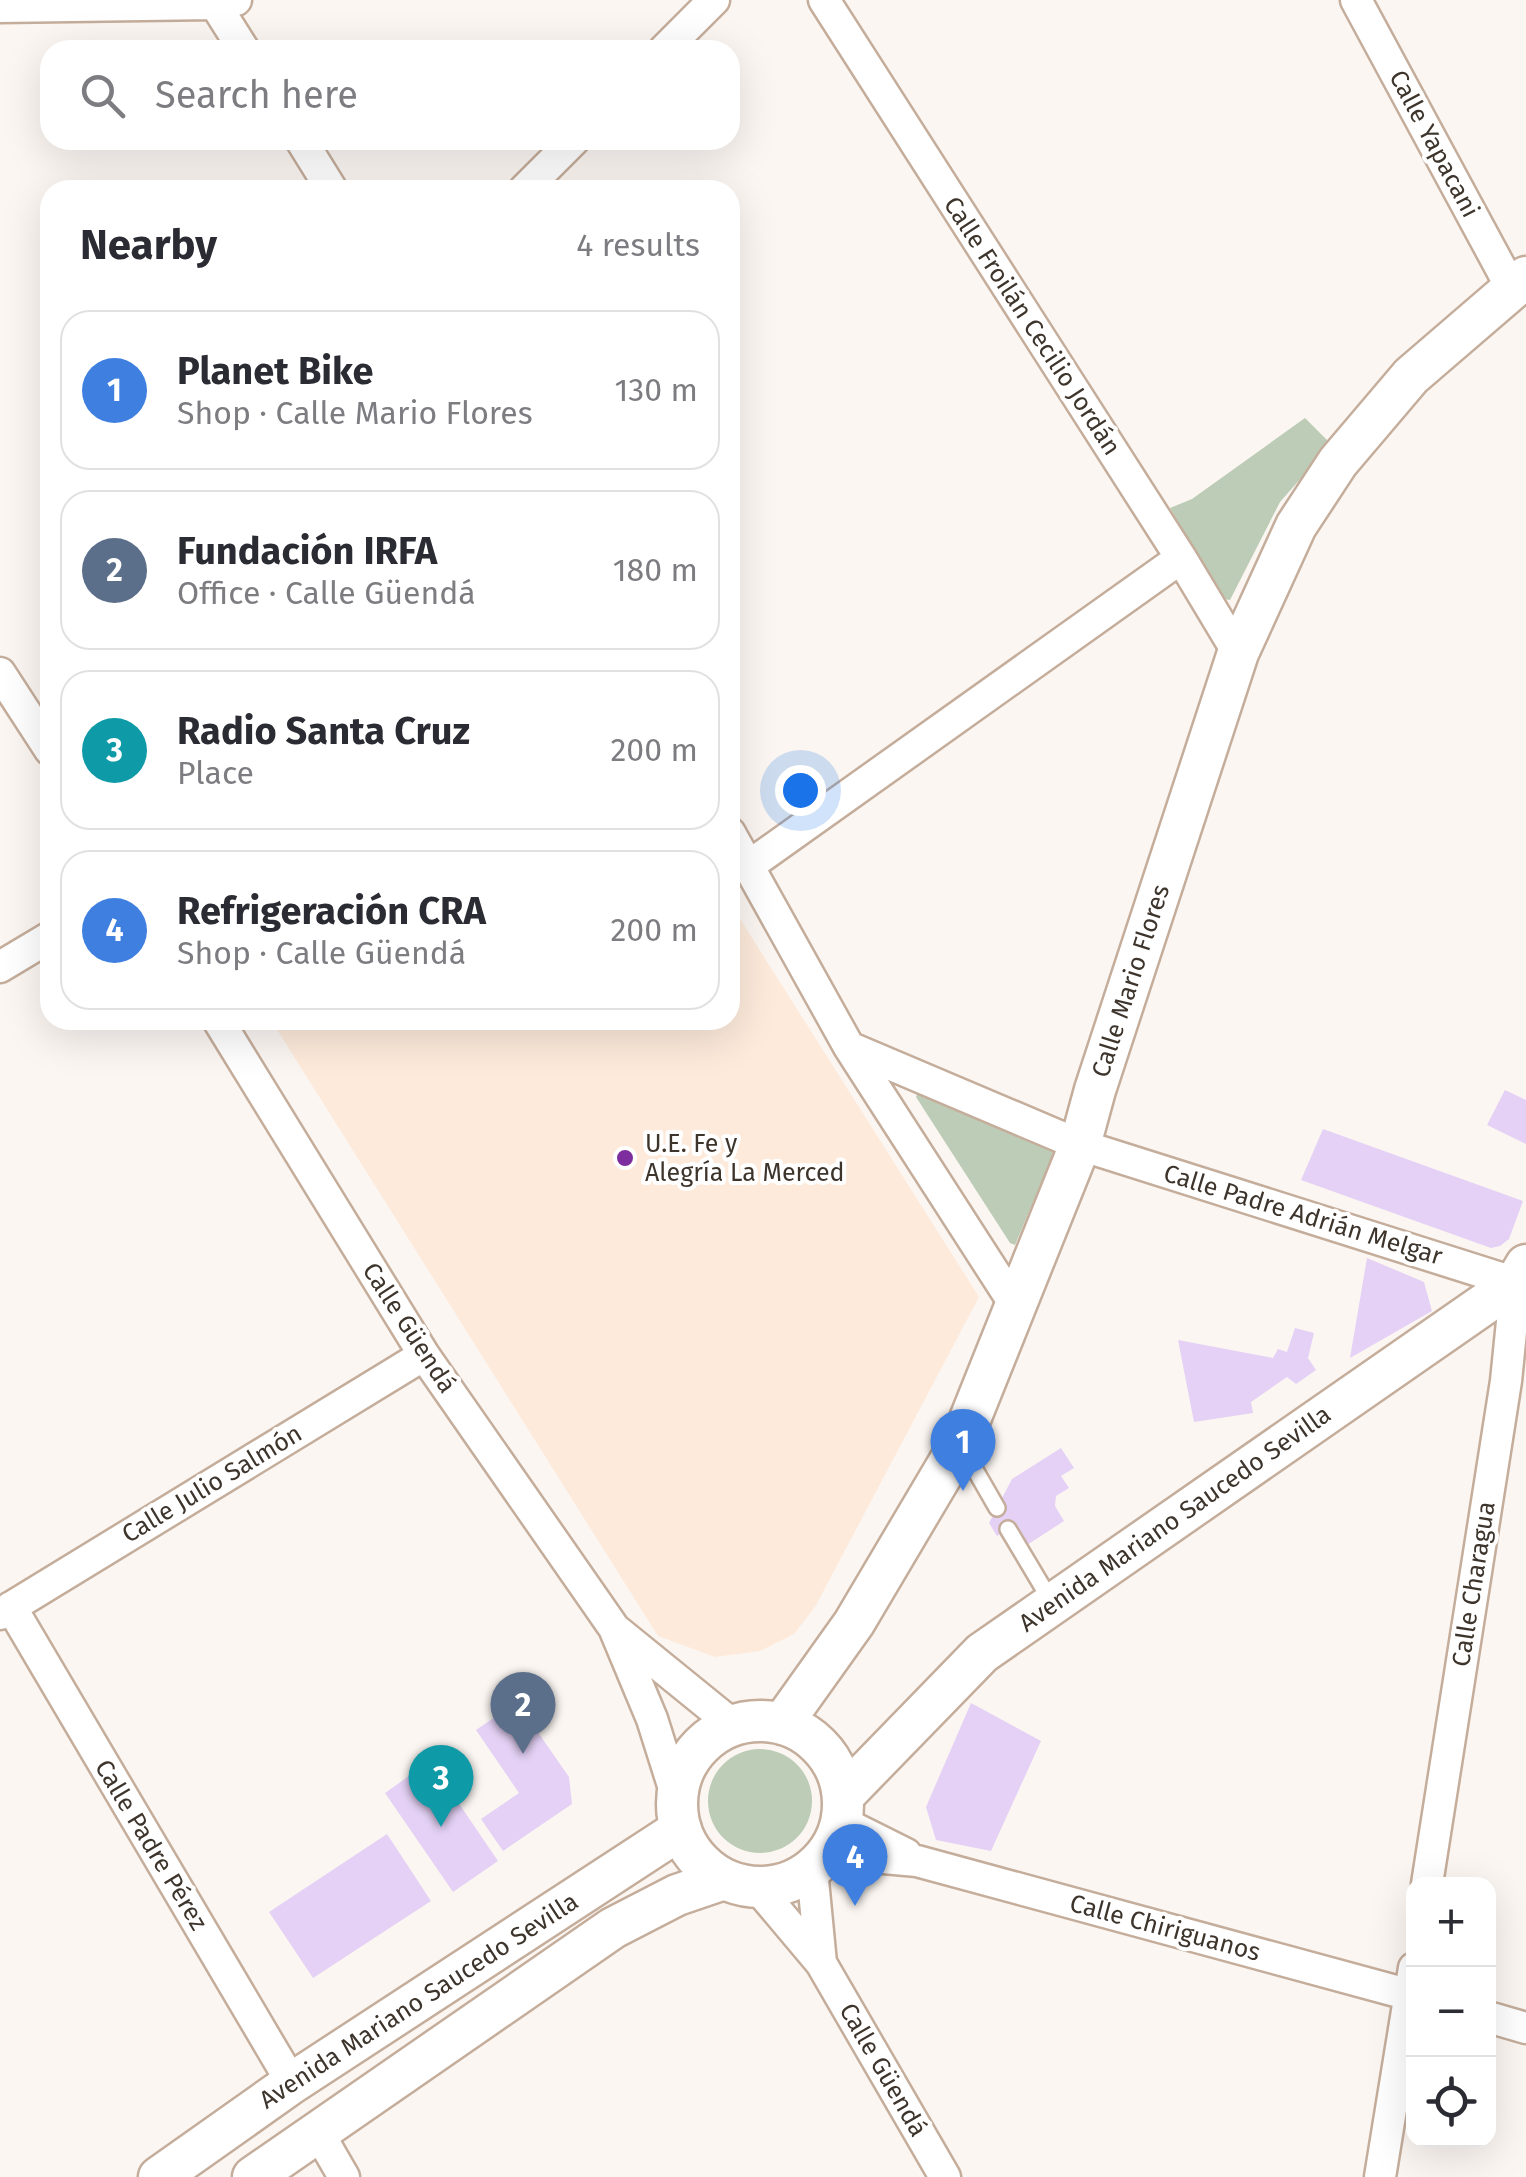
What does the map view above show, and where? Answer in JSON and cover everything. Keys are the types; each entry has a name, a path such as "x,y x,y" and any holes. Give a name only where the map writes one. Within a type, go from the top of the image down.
{"street":[{"path":"674,40 714,0"},
{"name":"Calle Froilán Cecilio Jordán","path":"824,0 1238,653"},
{"name":"Calle Yapacani","path":"1356,0 1519,283"},
{"path":"0,8 226,2 240,40"},
{"path":"307,150 326,180"},
{"path":"534,180 564,150"},
{"name":"Calle Mario Flores","path":"782,1724 854,1623 960,1444 1080,1145 1238,653 1296,526 1338,462 1410,376 1519,283"},
{"path":"750,865 1181,558"},
{"path":"0,673 40,733"},
{"path":"740,848 848,1047 1017,1308"},
{"path":"0,967 40,943"},
{"name":"Calle Güendá","path":"224,1030 424,1355 614,1628 652,1719 679,1813"},
{"name":"Calle Padre Adrián Melgar","path":"848,1047 1080,1145 1523,1278"},
{"name":"Avenida Mariano Saucedo Sevilla","path":"831,1835 963,1669 1523,1278"},
{"name":"Calle Charagua","path":"1427,1877 1523,1278"},
{"name":"Calle Julio Salmón","path":"5,1611 424,1355"},
{"name":"Calle Padre Pérez","path":"5,1611 292,2083"},
{"name":"Calle Güendá","path":"614,1628 733,1725"},
{"path":"758,1720 782,1724 820,1745 836,1769 831,1835 780,1884 740,1883 702,1863 679,1813 682,1774 711,1736 733,1725 758,1720"},
{"name":"Avenida Mariano Saucedo Sevilla","path":"159,2177 679,1813"},
{"name":"Calle Güendá","path":"821,1963 831,1835"},
{"name":"Calle Chiriguanos","path":"831,1835 917,1861 1406,1984"},
{"name":"Calle Güendá","path":"740,1883 821,1963 946,2177"},
{"name":"Avenida Mariano Saucedo Sevilla","path":"252,2177 613,1928 677,1895 740,1883"},
{"path":"1496,2019 1526,2028"},
{"path":"1380,2177 1406,2022"},
{"path":"318,2132 344,2177"}],"lane":[{"path":"960,1444 997,1508"},
{"path":"1008,1529 1054,1604"}],"shaded area":[{"name":"U.E. Fe y Alegría La Merced","path":"740,919 979,1297 815,1607 794,1634 760,1651 715,1657 658,1636 277,1030 740,1030"}],"green space":[{"path":"1305,418 1331,444 1280,502 1230,600 1224,599 1170,508 1192,499"},
{"path":"918,1092 1055,1150 1015,1245 1010,1243 916,1097"},
{"path":"760,1749 780,1753 797,1764 808,1781 812,1801 808,1821 797,1838 780,1849 760,1853 740,1849 723,1838 712,1821 708,1801 712,1781 723,1764 740,1753"}],"building":[{"path":"1505,1090 1526,1100 1526,1144 1487,1125"},
{"path":"1323,1129 1523,1201 1509,1239 1491,1248 1301,1180"},
{"path":"1367,1258 1424,1282 1432,1311 1350,1358"},
{"path":"1295,1328 1314,1333 1308,1358 1316,1370 1296,1384 1287,1377 1251,1402 1253,1413 1194,1422 1178,1340 1273,1358 1278,1349 1287,1352"},
{"path":"1061,1448 1074,1468 1061,1476 1069,1488 1056,1496 1055,1506 1064,1521 1027,1545 1015,1525 997,1536 989,1523 1012,1479"},
{"path":"517,1702 569,1777 572,1804 503,1851 481,1819 519,1793 476,1730"},
{"path":"971,1703 1041,1741 991,1851 936,1840 926,1807"},
{"path":"430,1761 498,1861 453,1892 385,1793"},
{"path":"387,1834 431,1901 313,1978 269,1912"}],"place":[{"name":"U.E. Fe y Alegría La Merced","path":"625,1158"},
{"name":"Planet Bike","path":"963,1491"},
{"name":"Fundación IRFA","path":"523,1754"},
{"name":"Radio Santa Cruz","path":"441,1827"},
{"name":"Refrigeración CRA","path":"855,1906"}]}
